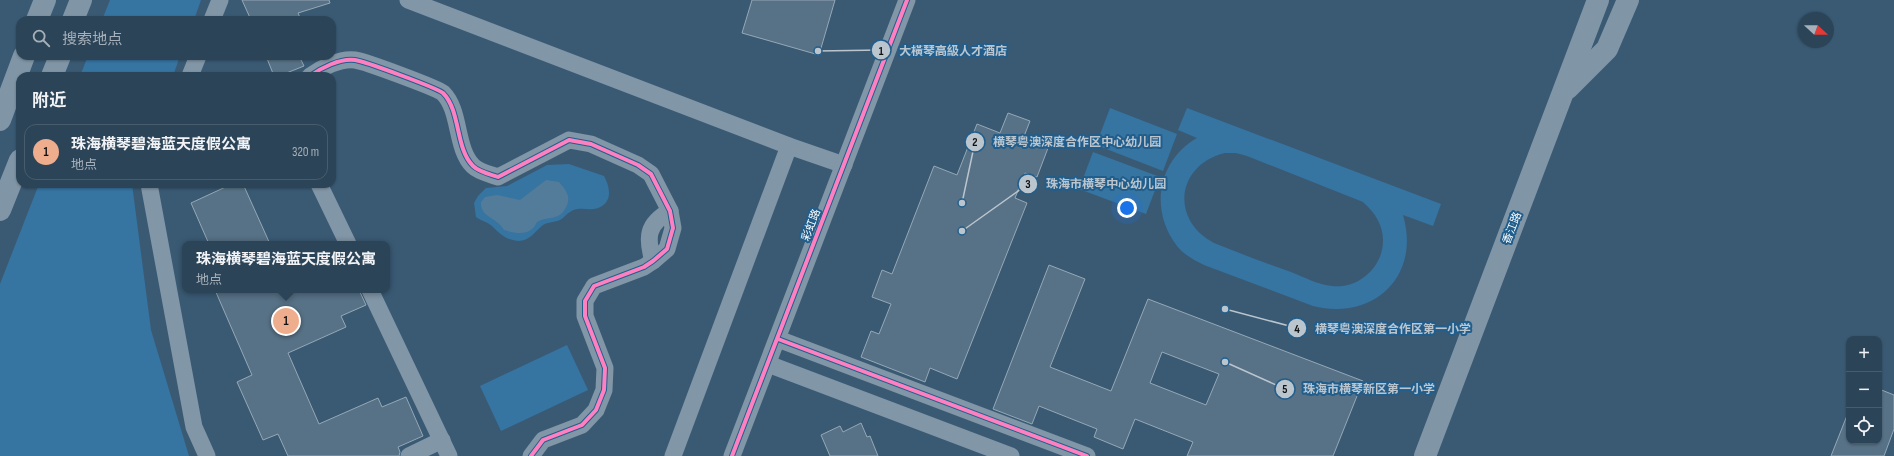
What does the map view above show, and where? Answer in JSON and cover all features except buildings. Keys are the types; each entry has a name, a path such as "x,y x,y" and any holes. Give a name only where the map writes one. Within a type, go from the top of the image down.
{"main road":[{"path":"39,16 45,0"},
{"path":"75,16 81,0"},
{"name":"香江路","path":"1425,456 1598,0"},
{"path":"1563,93 1607,49 1628,0"},
{"path":"18,72 22,60"},
{"path":"54,72 58,60"},
{"path":"0,120 16,77"},
{"path":"0,210 16,170"}],"street":[{"path":"214,16 220,0"},
{"path":"408,0 790,146 844,165"},
{"name":"彩虹路","path":"732,456 907,0"},
{"path":"316,72 324,66 354,59 442,93 451,107 464,151 472,166 483,172 498,176 569,140 591,144 638,164 651,174 670,211 674,228 667,249 644,267 594,286 585,301 585,316 605,368 604,390 596,410 582,425 543,440 531,456"},
{"path":"192,72 196,60"},
{"path":"673,456 790,146"},
{"path":"150,188 194,427 207,456"},
{"path":"321,188 347,241"},
{"path":"371,293 449,456"},
{"path":"778,339 1087,456"},
{"path":"768,364 1011,456"},
{"path":"409,456 442,440"}],"shaded area":[{"path":"110,0 201,0 195,16 104,16"},
{"path":"86,60 179,60 174,72 82,72"},
{"path":"1110,108 1177,134 1163,171 1096,145"},
{"path":"1187,108 1441,204 1433,226 1403,215 1407,237 1405,257 1399,275 1388,289 1373,300 1355,307 1335,309 1313,306 1204,265 1186,255 1177,246 1168,232 1163,217 1161,202 1162,187 1166,172 1173,159 1184,147 1197,138 1178,130","holes":["1225,153 1236,153 1363,202 1377,218 1383,236 1382,250 1375,266 1370,272 1363,278 1348,285 1327,285 1214,243 1200,233 1190,221 1185,208 1185,194 1188,181 1196,169 1209,159"]},
{"path":"1093,152 1160,177 1146,214 1079,189"},
{"path":"569,164 604,176 609,196 608,200 602,206 595,209 574,210 560,220 543,225 529,238 522,241 507,238 490,225 476,217 474,203 478,196 486,188 507,186 547,165"},
{"path":"546,180 559,182 562,185 568,195 567,205 563,212 559,215 537,222 531,230 527,232 519,233 504,230 497,222 483,211 481,207 481,202 485,197 497,195 520,200"},
{"path":"37,188 133,188 151,330 189,456 0,456 0,284"},
{"path":"567,345 588,390 501,431 480,386"}],"cycle path":[{"path":"732,456 907,0"},
{"path":"317,72 337,62 355,60 438,90 443,93 453,109 460,140 467,158 478,170 498,177 569,140 591,144 638,165 651,174 670,211 673,228 667,249 644,267 594,286 585,301 585,316 605,368 604,390 596,410 582,425 543,440 531,456"},
{"path":"778,339 1087,456"}],"place":[{"name":"大橫琴高級人才酒店","path":"818,51"},
{"name":"横琴粤澳深度合作区中心幼儿园","path":"962,203"},
{"name":"珠海市横琴中心幼儿园","path":"962,231"},
{"name":"横琴粤澳深度合作区第一小学","path":"1225,309"},
{"name":"珠海横琴碧海蓝天度假公寓","path":"286,321"},
{"name":"珠海市横琴新区第一小学","path":"1225,362"}]}
